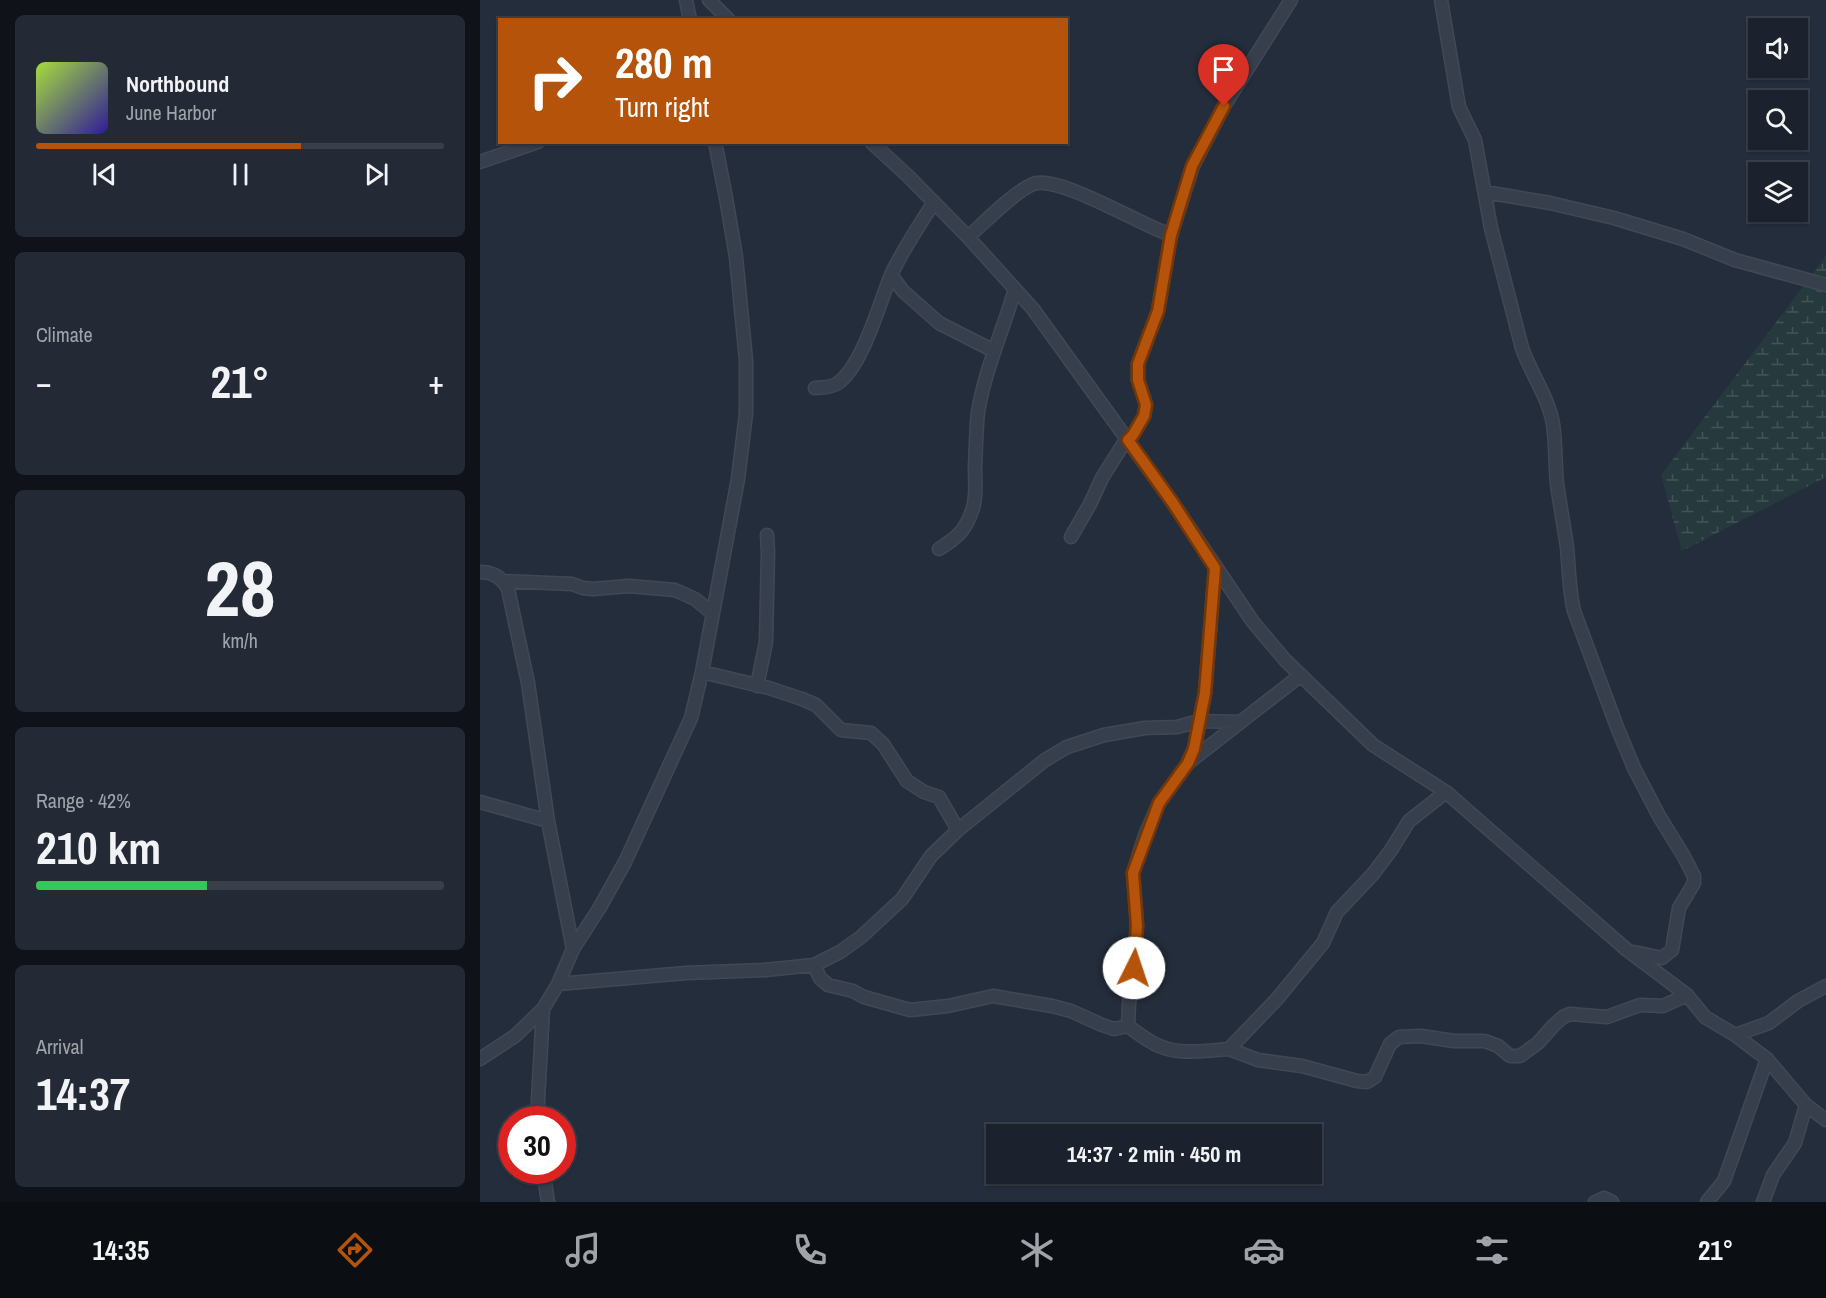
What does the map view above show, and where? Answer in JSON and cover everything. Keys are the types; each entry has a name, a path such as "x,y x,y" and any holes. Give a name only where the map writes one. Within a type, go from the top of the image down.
{"street":[{"path":"686,0 690,18"},
{"path":"709,0 727,18"},
{"path":"1071,537 1102,478 1144,416 1146,405 1138,380 1138,364 1158,311 1171,235 1192,166 1224,106 1290,0"},
{"path":"1441,0 1459,107 1475,140 1500,266 1526,360 1540,385 1553,424 1557,483 1574,611 1634,768 1695,878 1679,908 1670,953 1662,958 1627,950"},
{"path":"480,162 532,144"},
{"path":"480,1059 515,1036 543,1009 558,984 573,949 625,862 691,718 702,672 738,478 746,414 746,360 736,257 715,144"},
{"path":"873,144 968,237 1033,309 1173,503 1252,622 1285,660 1373,745 1446,792 1627,950 1688,995 1704,1017 1735,1035 1767,1059 1806,1105 1826,1120"},
{"path":"968,237 1017,194 1039,182 1047,182 1076,192 1171,235"},
{"path":"1485,192 1614,218 1683,238 1735,260 1826,285"},
{"path":"815,388 830,387 838,383 859,356 891,275 934,202"},
{"path":"891,275 903,291 939,322 994,351"},
{"path":"939,549 962,532 976,496 978,412 994,351 1015,289"},
{"path":"757,686 765,642 767,535"},
{"path":"1128,1026 1137,926 1133,873 1159,803 1188,763 1194,749 1205,693 1215,568"},
{"path":"480,572 495,574 508,589 528,683 548,821 573,949"},
{"path":"503,581 572,584 593,590 629,586 675,590 695,600 712,613"},
{"path":"702,672 802,699 816,705 842,730 871,733 877,737 907,781 924,792 939,797 958,830"},
{"path":"1188,763 1301,675"},
{"path":"558,984 814,965 840,952 861,937 902,898 931,856 958,830 1045,760 1067,747 1104,735 1160,726 1177,727 1199,721 1240,722"},
{"path":"1229,1049 1277,999 1316,952 1323,943 1337,912 1373,874 1409,821 1446,792"},
{"path":"480,802 548,821"},
{"path":"814,965 820,978 828,985 853,991 871,1000 910,1010 993,996 1071,1011 1114,1029 1128,1026 1155,1044 1182,1051 1229,1049 1258,1060 1302,1066 1366,1082 1375,1077 1390,1044 1399,1037 1421,1036 1454,1041 1485,1041 1497,1046 1510,1056 1520,1056 1538,1043 1563,1017 1570,1014 1607,1017 1640,1005 1663,1006 1688,995"},
{"path":"1735,1035 1769,1023 1807,995 1826,986"},
{"path":"538,1106 543,1009"},
{"path":"1707,1202 1724,1181 1767,1059"},
{"path":"1763,1202 1773,1175 1795,1143 1806,1105"},
{"path":"545,1184 548,1202"},
{"path":"1595,1202 1604,1198 1612,1202"}],"green space":[{"path":"1826,256 1826,477 1682,551 1661,475"}],"route":[{"path":"1134,968 1137,926 1133,873 1145,835 1159,803 1188,763 1194,749 1205,693 1215,568 1173,503 1128,440 1144,416 1146,405 1138,380 1138,364 1158,311 1171,235 1192,166 1224,106"}]}
